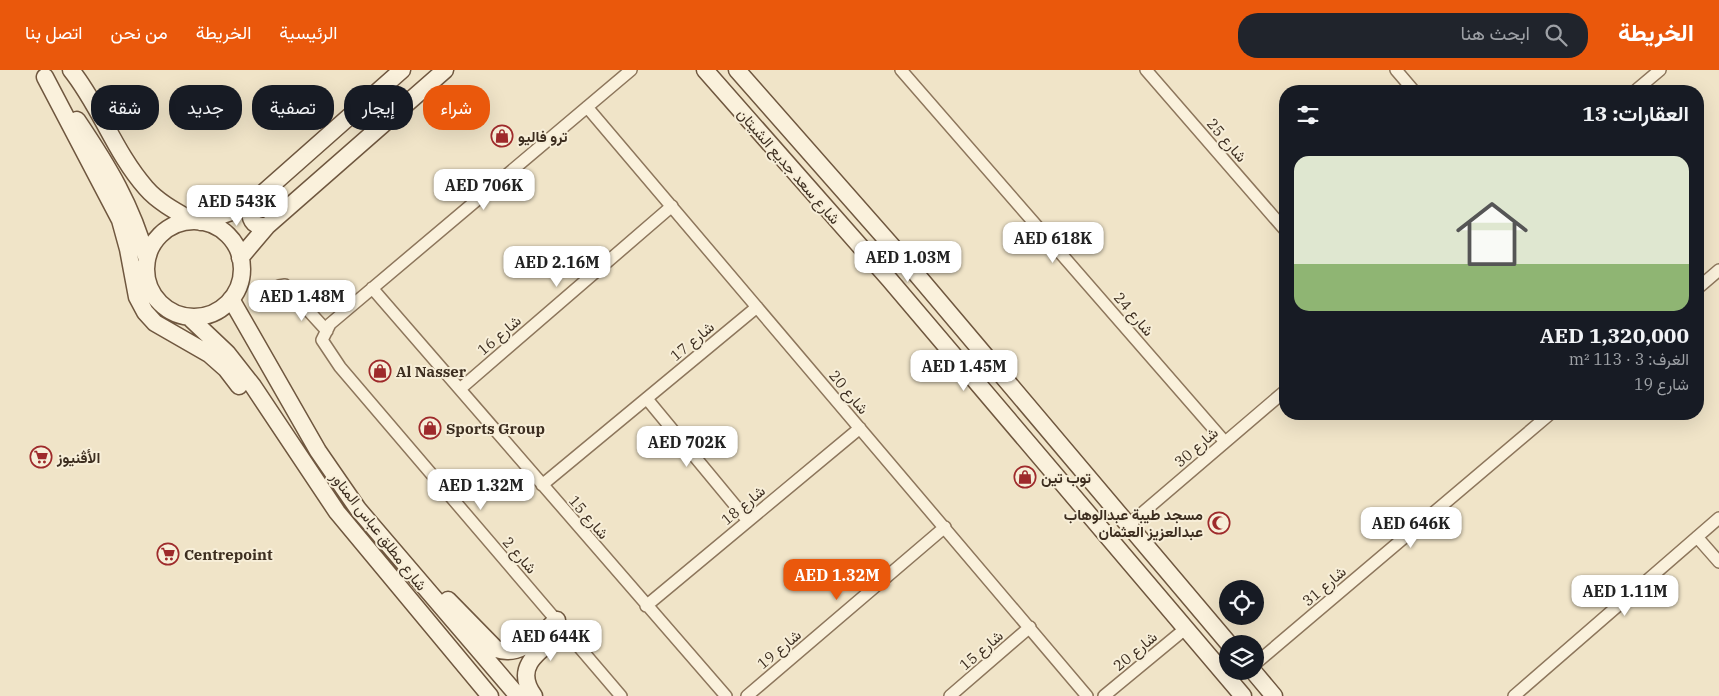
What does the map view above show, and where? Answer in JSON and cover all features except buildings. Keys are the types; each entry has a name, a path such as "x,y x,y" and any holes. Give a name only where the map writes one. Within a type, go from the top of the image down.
{"street":[{"path":"71,70 147,190 197,222 222,230 233,241 240,258 242,270 239,286 232,299 212,313 189,317 174,313 160,304 151,291 146,276 147,260 152,245 163,232 177,224 197,222 238,210 255,200 344,122"},
{"path":"385,85 402,70"},
{"path":"413,98 444,70"},
{"path":"325,335 330,324 631,70"},
{"name":"شارع سعد جديع الشيتان","path":"705,70 889,279 1242,696"},
{"name":"شارع سعد جديع الشيتان","path":"737,70 907,263 1127,526 1221,635"},
{"name":"شارع 24","path":"901,70 1226,442"},
{"name":"شارع 25","path":"1146,70 1279,223"},
{"path":"1396,70 1409,85"},
{"path":"1639,85 1646,74 1660,70"},
{"path":"42,74 93,144 125,197 138,228 147,260"},
{"path":"42,74 120,220 128,249 137,297 145,312 155,323 209,354 226,369 254,405 275,422"},
{"name":"شارع 20","path":"587,107 1087,696"},
{"path":"240,258 267,226 376,130"},
{"path":"255,200 250,208 250,217 253,223 267,226"},
{"name":"شارع 16","path":"460,389 672,206"},
{"path":"889,279 896,280 903,276 907,270 907,263"},
{"path":"1704,283 1719,270"},
{"name":"شارع 2","path":"273,303 273,294 279,286 285,285 325,335 340,367 621,696"},
{"name":"شارع 15","path":"372,288 726,696"},
{"path":"915,310 914,301 919,294 926,292 933,296"},
{"name":"شارع مطلق عباس المناور","path":"232,299 318,451 358,509 518,696"},
{"name":"شارع 17","path":"542,485 757,307"},
{"name":"شارع مطلق عباس المناور","path":"189,317 227,353 252,386 337,512 490,696"},
{"name":"شارع 30","path":"1127,526 1279,396"},
{"path":"646,399 748,521"},
{"name":"شارع 31","path":"1264,656 1543,420"},
{"name":"شارع 18","path":"646,606 860,428"},
{"path":"1514,696 1719,518"},
{"name":"شارع 19","path":"747,696 945,527"},
{"path":"1697,536 1719,562"},
{"path":"414,576 442,594 496,649 506,652 516,651 561,626"},
{"path":"534,696 528,689 525,676 528,663 561,626"},
{"name":"شارع 15","path":"950,696 1030,628"},
{"name":"شارع 20","path":"1104,696 1185,629"},
{"path":"1261,680 1274,696"}],"place":[{"name":"ترو فاليو","path":"502,136"},
{"name":"Al Nasser","path":"380,371"},
{"name":"Sports Group","path":"430,428"},
{"name":"الأڤنيوز","path":"41,457"},
{"name":"توب تين","path":"1025,477"},
{"name":"مسجد طيبة عبدالوهاب عبدالعزيز العثمان","path":"1219,523"},
{"name":"Centrepoint","path":"168,554"}]}
